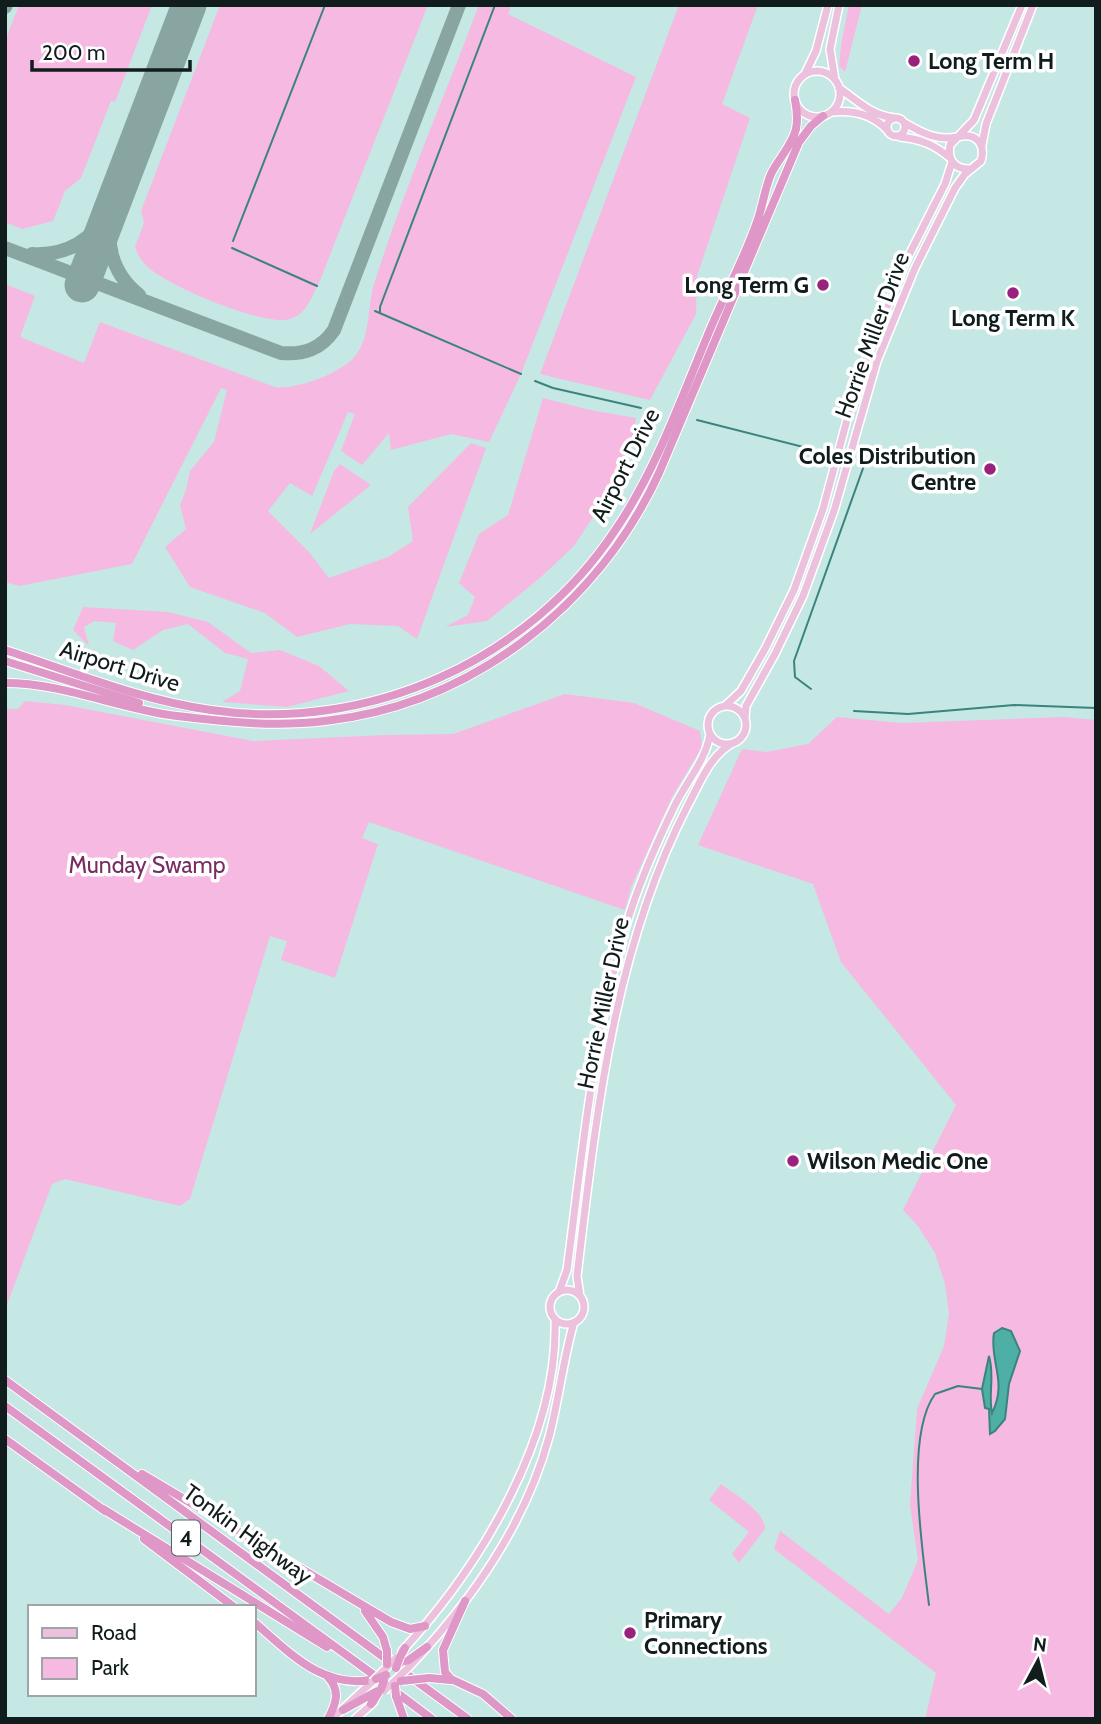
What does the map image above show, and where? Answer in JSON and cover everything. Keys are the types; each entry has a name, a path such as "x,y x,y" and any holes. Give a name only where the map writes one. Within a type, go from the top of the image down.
{"highway":[{"name":"Airport Drive","path":"6,650 169,702 229,713 280,714 313,713 354,706 414,689 457,671 512,637 539,616 581,576 606,545 636,497 758,220 770,177 794,134 797,120 794,100"},
{"name":"Airport Drive","path":"227,722 267,724 324,721 371,713 412,701 459,681 506,654 542,627 579,593 611,555 646,499 799,142 811,126 827,114"},
{"path":"5,662 157,708 227,722"},
{"path":"5,683 52,688 156,712 227,722"},
{"name":"Tonkin Highway","path":"5,1380 468,1719"},
{"name":"Tonkin Highway","path":"5,1406 432,1719"},
{"path":"5,1439 231,1605"},
{"path":"109,1455 313,1574 362,1606 405,1628 414,1630 425,1626"},
{"path":"103,1509 372,1675 389,1671"},
{"path":"465,1601 445,1643 442,1657 446,1675 483,1695 512,1719"},
{"path":"362,1606 376,1625 386,1646 389,1671 404,1719"},
{"path":"256,1624 304,1664 328,1677 375,1689"},
{"path":"371,1704 375,1689 389,1671 427,1647"},
{"path":"404,1660 405,1648"},
{"path":"372,1675 375,1689"},
{"path":"328,1677 334,1685 337,1697 330,1719"},
{"path":"343,1710 375,1689 394,1683 429,1678 457,1682"}],"main road":[{"path":"828,5 816,51 795,86 794,100 799,108 814,117 855,112 882,124 894,136 913,138 930,144 960,168 973,168 981,161 986,124 1033,5"},
{"path":"827,114 838,103 830,49 839,5"},
{"path":"951,160 950,145 970,127 982,105 1022,5"},
{"path":"804,75 821,72 866,109 881,117 901,119 905,124 937,138 972,136 982,145"},
{"path":"888,131 888,123 895,118"},
{"path":"899,136 905,131 905,124"},
{"name":"Horrie Miller Drive","path":"725,706 741,691 765,649 793,590 823,509 851,405 870,348 905,263 945,184 951,160"},
{"name":"Horrie Miller Drive","path":"744,718 746,706 795,615 819,553 834,511 870,382 908,284 955,188 973,168"},
{"path":"725,706 737,709 744,718 746,729 735,742 723,744 710,734 708,725 711,715 725,706"},
{"name":"Horrie Miller Drive","path":"405,1648 473,1563 516,1482 534,1435 547,1390 555,1343 555,1319 550,1306 559,1292 567,1270 597,1055 614,970 631,911 651,858 676,804 707,748 710,734"},
{"name":"Horrie Miller Drive","path":"427,1647 465,1601 505,1543 532,1488 551,1428 568,1339 574,1322 580,1318 583,1310 578,1276 602,1095 616,1012 630,952 654,882 685,811 716,756 735,742"},
{"path":"559,1292 570,1291 580,1296"},
{"path":"555,1319 564,1324 574,1322"},
{"path":"394,1683 404,1660"},
{"path":"355,1719 371,1704"},
{"path":"330,1719 343,1710"}],"green space":[{"path":"19,5 152,5 115,102 111,101 81,178 65,191 53,221 22,229 5,222 5,41"},
{"path":"220,5 428,5 319,283 300,314 290,319 260,317 218,304 177,286 150,269 135,247 144,223 141,211"},
{"path":"479,5 511,5 508,14 636,77 521,374 489,442 451,434 391,450 389,433 362,465 341,451 355,414 348,412 312,496 290,483 268,511 308,551 329,578 388,557 413,541 408,507 471,443 486,448 417,639 398,626 350,624 297,637 265,613 190,587 165,547 186,529 180,505 190,471 214,442 227,390 221,388 132,564 19,586 5,582 5,284 35,296 20,337 84,363 100,322 275,387 306,383 341,368 350,362 361,347 374,284 386,249"},
{"path":"679,5 758,5 722,104 750,118 697,276 696,314 650,400 540,374"},
{"path":"849,5 862,5 845,72 839,66"},
{"path":"543,398 636,418 632,440 606,497 574,546 487,621 445,627 468,615 475,597 459,583 479,534 508,515"},
{"path":"340,464 371,485 310,534 334,471"},
{"path":"83,607 168,612 208,622 251,653 280,650 319,666 349,691 287,707 222,702 240,691 248,659 225,653 188,624 163,630 133,650 113,641 116,623 94,621 84,627 89,646 73,630"},
{"name":"Munday Swamp","path":"565,694 634,703 700,731 702,747 672,797 631,887 625,910 369,822 362,838 378,844 335,978 281,960 287,941 270,936 190,1199 180,1206 65,1179 52,1184 5,1310 5,707 18,709 25,701 65,705 253,741 453,734"},
{"path":"837,717 902,723 1064,717 1096,720 1096,1719 925,1719 936,1673 774,1549 780,1531 889,1614 902,1598 918,1560 910,1505 917,1409 944,1346 949,1314 945,1284 935,1253 918,1226 903,1210 956,1105 841,962 813,884 698,845 742,749 767,752 808,744"},
{"path":"721,1484 754,1509 765,1529 739,1563 732,1554 749,1532 709,1500"}],"water":[{"path":"1002,1328 1011,1331 1020,1351 1009,1384 1005,1419 990,1434 989,1409 985,1408 982,1389 989,1356 992,1413 998,1391 994,1333"}],"waterway":[{"path":"233,241 325,5"},
{"path":"380,313 495,5"},
{"path":"232,248 317,286"},
{"path":"375,311 521,374"},
{"path":"535,381 553,388 641,408"},
{"path":"697,420 815,450"},
{"path":"811,689 795,677 794,661 866,460"},
{"path":"854,711 908,714 1014,705 1096,708"},
{"path":"929,1605 918,1496 920,1438 926,1413 935,1394 958,1386 982,1389"}],"taxiway":[{"path":"5,248 281,353 304,352 318,346 334,330 459,5"},
{"path":"112,206 109,231 112,255 122,276 139,295"},
{"path":"32,254 55,252 76,245 94,232 108,213"}],"runway":[{"path":"82,285 189,5"}],"place":[{"name":"Long Term H","path":"914,61"},
{"name":"Long Term G","path":"823,285"},
{"name":"Long Term K","path":"1013,293"},
{"name":"Coles Distribution Centre","path":"990,469"},
{"name":"Wilson Medic One","path":"793,1161"},
{"name":"Primary Connections","path":"630,1633"}]}
